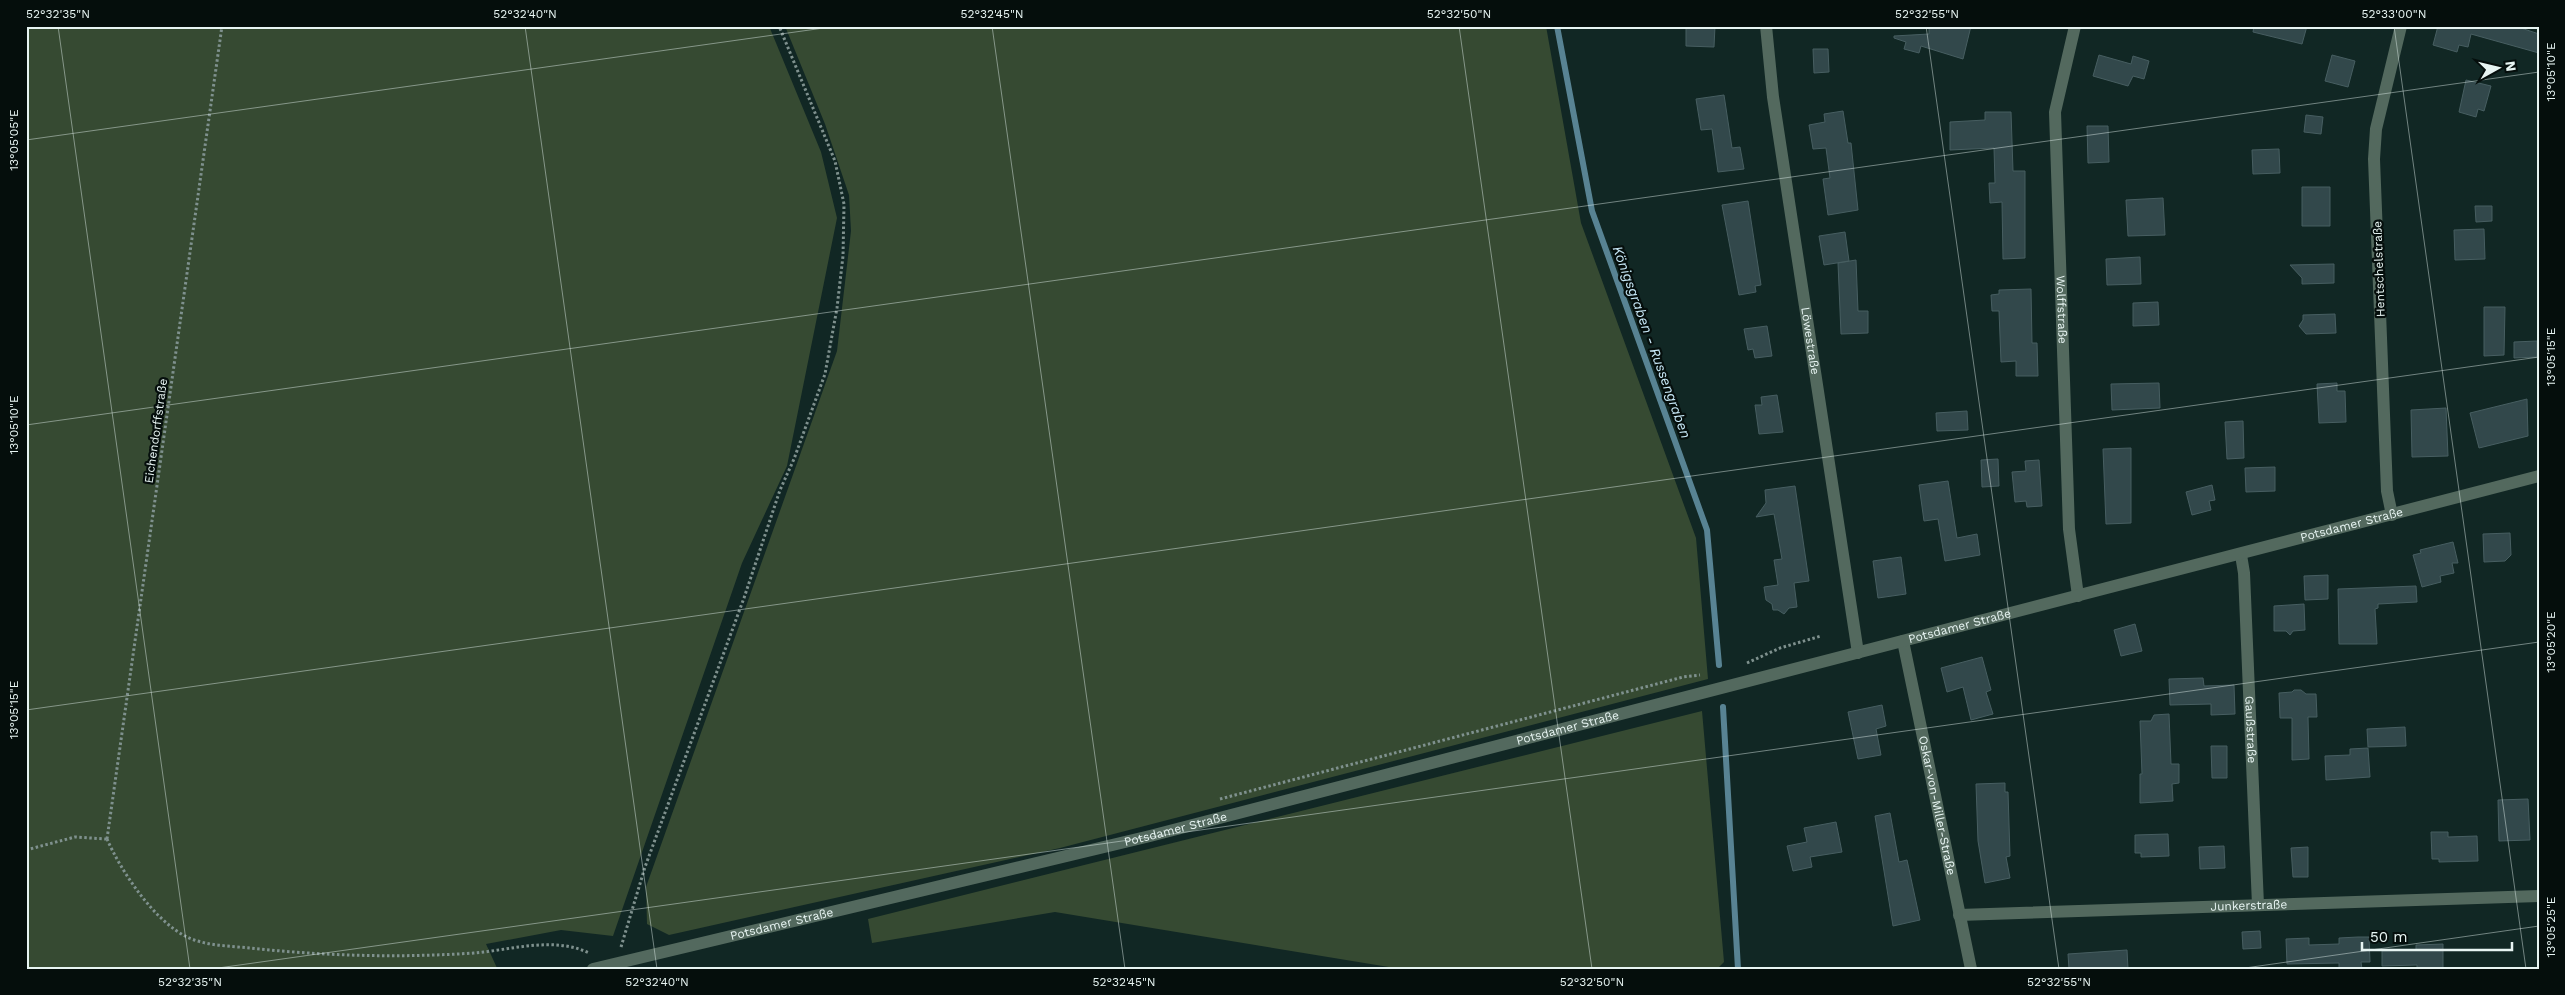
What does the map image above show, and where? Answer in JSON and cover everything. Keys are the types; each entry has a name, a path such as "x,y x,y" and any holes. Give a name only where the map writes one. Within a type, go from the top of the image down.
{"street":[{"name":"Löwestraße","path":"1766,26 1773,97 1858,653"},
{"name":"Wolffstraße","path":"2075,26 2055,112 2069,529 2078,596"},
{"name":"Hentschelstraße","path":"2392,515 2387,491 2374,159 2376,129 2401,26"},
{"name":"Potsdamer Straße","path":"593,969 1150,836 2241,555 2539,476"},
{"name":"Gaußstraße","path":"2241,555 2244,583 2258,905"},
{"name":"Oskar-von-Miller-Straße","path":"1902,641 1958,915 1971,969"},
{"name":"Junkerstraße","path":"1958,915 2539,896"}],"path":[{"name":"Eichendorffstraße","path":"106,839 222,26"},
{"path":"630,946 620,948 645,867 744,598 780,490 794,459 825,374 837,308 843,256 844,204 835,161 779,26"},
{"path":"1742,665 1780,648 1821,636"},
{"path":"1215,801 1683,677 1708,674"},
{"path":"26,850 75,837 106,839 117,863 165,920 187,937 212,944 295,953 434,955 553,944 579,948 615,964"}],"green space":[{"path":"26,26 769,26 821,152 837,218 787,466 742,563 613,936 561,930 486,944 497,968 494,969 26,969"},
{"path":"785,26 1546,26 1581,223 1696,538 1708,679 1060,848 669,935 647,924 646,887 837,351 851,231 849,195 825,124"},
{"path":"1702,711 1724,962 1717,969 1401,969 1055,912 872,943 868,919"}],"building":[{"path":"1686,26 1715,26 1714,47 1686,46"},
{"path":"1929,26 1971,26 1963,59 1921,46 1919,53 1904,49 1906,42 1894,38 1894,36 1929,34"},
{"path":"2254,26 2307,26 2302,44 2253,32"},
{"path":"2438,26 2515,26 2539,34 2539,53 2471,34 2468,47 2459,45 2457,52 2433,45"},
{"path":"1813,49 1828,49 1829,72 1814,73"},
{"path":"2099,55 2131,64 2133,56 2149,61 2144,79 2133,76 2128,86 2093,76"},
{"path":"2332,55 2355,61 2348,87 2325,81"},
{"path":"2466,80 2491,86 2484,111 2478,109 2476,117 2459,112"},
{"path":"1724,95 1732,148 1740,147 1744,169 1718,172 1712,129 1701,130 1696,99"},
{"path":"1843,111 1848,143 1851,143 1858,210 1828,215 1823,179 1830,178 1826,148 1813,149 1809,125 1825,122 1824,114"},
{"path":"1985,112 2011,112 2013,171 2025,171 2025,258 2003,259 2002,202 1990,203 1989,183 1995,183 1994,148 1950,150 1950,122 1985,120"},
{"path":"2306,115 2323,117 2321,134 2304,132"},
{"path":"2087,126 2108,126 2109,162 2088,163"},
{"path":"2279,149 2280,173 2253,174 2252,150"},
{"path":"2302,187 2330,187 2330,226 2302,226"},
{"path":"2163,198 2165,235 2128,236 2126,200"},
{"path":"1748,201 1761,285 1755,286 1756,292 1739,295 1722,205"},
{"path":"2475,206 2492,206 2492,221 2476,222"},
{"path":"2484,229 2485,259 2455,260 2454,230"},
{"path":"1845,232 1849,261 1824,265 1819,236"},
{"path":"2140,257 2141,284 2107,285 2106,259"},
{"path":"1856,260 1858,311 1868,311 1868,333 1841,334 1838,263"},
{"path":"2334,264 2334,283 2302,284 2302,278 2290,265"},
{"path":"2031,289 2032,343 2037,343 2038,376 2016,376 2016,361 2001,362 1999,311 1992,311 1991,295 1999,294 1999,290"},
{"path":"2158,302 2159,325 2133,326 2133,303"},
{"path":"2484,307 2505,307 2504,355 2484,356"},
{"path":"2335,314 2336,333 2306,334 2299,326 2303,320 2303,315"},
{"path":"1767,326 1772,356 1755,358 1753,349 1748,350 1744,329"},
{"path":"2537,341 2537,357 2514,358 2514,342"},
{"path":"2159,383 2160,408 2112,410 2111,384"},
{"path":"2337,383 2337,391 2345,391 2346,422 2319,423 2317,384"},
{"path":"1777,395 1783,432 1759,434 1755,405 1762,405 1761,397"},
{"path":"2527,399 2528,436 2479,448 2470,413"},
{"path":"2446,408 2448,456 2412,457 2411,410"},
{"path":"1967,411 1968,430 1937,431 1936,413"},
{"path":"2243,421 2244,458 2227,459 2225,422"},
{"path":"2131,448 2131,523 2106,524 2103,449"},
{"path":"1998,459 1999,486 1982,487 1981,460"},
{"path":"2039,460 2042,506 2027,507 2026,501 2015,502 2012,472 2026,471 2025,461"},
{"path":"2275,467 2275,491 2246,492 2245,468"},
{"path":"1948,481 1957,538 1977,534 1980,555 1945,561 1938,519 1924,521 1919,485"},
{"path":"2212,485 2215,500 2209,501 2211,510 2192,515 2186,492"},
{"path":"1795,486 1809,581 1794,583 1797,607 1789,608 1784,614 1778,610 1773,610 1772,604 1766,600 1764,587 1778,585 1774,560 1782,559 1774,514 1756,517 1766,503 1765,490"},
{"path":"2510,533 2511,555 2505,561 2484,562 2483,534"},
{"path":"2453,542 2458,563 2452,563 2454,573 2440,576 2441,582 2422,587 2413,555 2421,553 2420,550"},
{"path":"1901,557 1906,594 1878,598 1873,561"},
{"path":"2328,575 2328,599 2305,600 2304,576"},
{"path":"2416,586 2417,602 2378,604 2378,608 2375,609 2377,644 2339,644 2338,589"},
{"path":"2304,604 2305,630 2293,631 2290,635 2286,631 2274,631 2274,606"},
{"path":"2135,624 2142,651 2121,656 2114,630"},
{"path":"1982,657 1991,690 1986,692 1993,714 1971,720 1963,687 1947,692 1941,668"},
{"path":"2203,678 2204,686 2234,685 2235,714 2211,715 2211,704 2170,705 2169,679"},
{"path":"2294,690 2301,690 2306,694 2316,694 2317,717 2308,717 2309,759 2292,760 2292,718 2280,718 2279,693 2292,692"},
{"path":"1882,705 1886,726 1876,729 1881,755 1858,759 1848,712"},
{"path":"2169,714 2171,764 2179,764 2179,783 2172,784 2173,801 2140,803 2140,774 2142,774 2140,721 2151,721 2154,715"},
{"path":"2405,727 2406,746 2368,747 2367,729"},
{"path":"2211,746 2227,746 2227,778 2212,778"},
{"path":"2368,748 2370,777 2326,780 2325,756 2350,755 2350,749"},
{"path":"2005,783 2005,792 2008,792 2010,856 2006,857 2010,878 1985,883 1978,841 1976,784"},
{"path":"2528,799 2530,840 2499,841 2498,800"},
{"path":"1890,813 1899,862 1907,860 1920,920 1893,926 1875,816"},
{"path":"1836,822 1842,852 1810,857 1812,867 1793,871 1787,846 1807,842 1804,828"},
{"path":"2431,832 2448,832 2448,837 2477,836 2478,861 2439,862 2439,859 2432,859"},
{"path":"2168,834 2169,856 2141,857 2141,853 2135,853 2135,835"},
{"path":"2224,846 2225,868 2200,869 2199,847"},
{"path":"2308,847 2308,877 2293,877 2291,848"},
{"path":"2260,931 2261,948 2243,949 2242,932"},
{"path":"2369,937 2370,962 2361,962 2362,969 2339,969 2339,963 2287,964 2286,939 2309,938 2309,945 2339,944 2339,938"},
{"path":"2443,944 2443,969 2417,969 2417,965 2382,966 2382,951 2416,950 2416,945"},
{"path":"2127,950 2128,969 2069,969 2068,954"}],"waterway":[{"name":"Königsgraben - Russengraben","path":"1557,26 1592,211 1707,530 1719,665"},
{"path":"1723,707 1738,969"}]}
